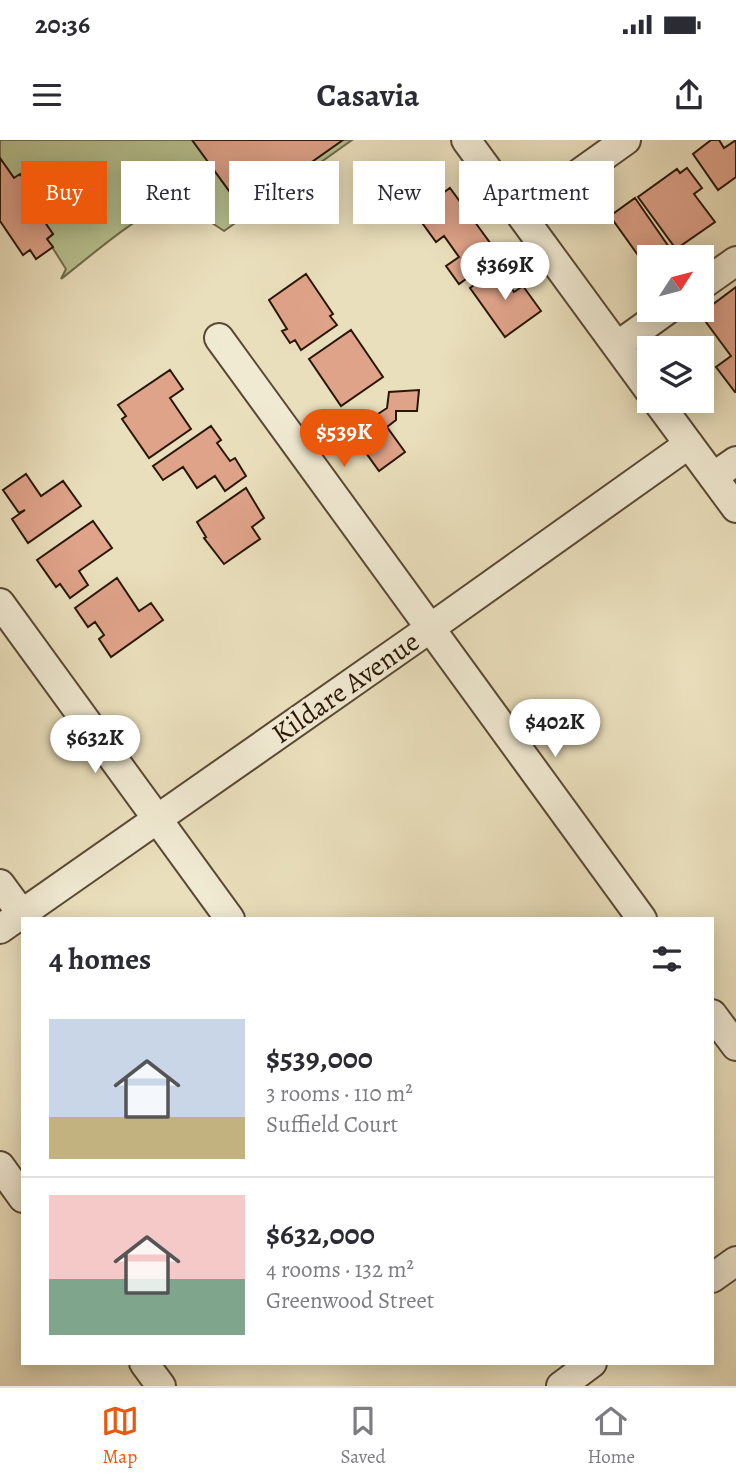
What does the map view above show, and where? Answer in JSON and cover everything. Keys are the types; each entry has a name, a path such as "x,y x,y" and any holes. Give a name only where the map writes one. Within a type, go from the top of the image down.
{"street":[{"path":"466,140 481,161"},
{"path":"596,161 626,140"},
{"path":"527,224 637,374"},
{"path":"714,277 736,261"},
{"path":"617,346 650,322"},
{"path":"219,338 641,917"},
{"path":"666,413 736,508"},
{"name":"Kildare Avenue","path":"11,921 689,444"},
{"path":"713,477 736,461"},
{"path":"0,603 229,917"},
{"path":"0,884 11,921"},
{"path":"714,1017 736,1046"},
{"path":"0,1166 21,1195"},
{"path":"714,1277 736,1261"},
{"path":"145,1365 161,1386"},
{"path":"561,1380 588,1365"}],"green space":[{"path":"0,140 352,140 322,161 229,161 229,224 234,224 224,231 213,224 215,161 121,161 121,224 132,224 61,279 66,269 47,239 53,234 46,224 107,224 107,161 21,161 21,174 14,178 0,158"}],"building":[{"path":"192,140 343,140 313,161 229,161 229,191 215,172 215,161 207,161"},
{"path":"711,140 719,140 724,148 736,140 736,177 718,190 693,154"},
{"path":"0,158 14,178 21,175 21,224 46,224 53,234 47,239 53,247 36,259 30,250 23,255 0,221"},
{"path":"687,168 702,188 694,194 715,222 682,245 673,245 638,197 677,169 680,173"},
{"path":"450,188 459,200 459,224 476,224 499,255 459,284 446,266 459,257 444,236 436,242 423,224 445,224 445,192"},
{"path":"635,198 668,245 637,245 637,254 614,222 614,213"},
{"path":"497,268 514,292 523,286 541,311 505,337 470,288"},
{"path":"306,274 333,314 330,316 337,325 301,350 295,340 290,343 282,331 287,329 269,300"},
{"path":"736,287 736,392 716,367 731,356 706,322 714,322 714,304"},
{"path":"351,330 383,377 341,406 309,359"},
{"path":"170,370 183,389 170,398 191,429 149,458 122,419 126,416 118,405"},
{"path":"419,390 417,411 396,411 396,420 387,427 405,452 379,471 351,432 387,408 389,392"},
{"path":"211,426 221,440 217,443 230,461 235,458 246,476 225,491 215,476 197,488 183,467 163,480 153,466"},
{"path":"26,474 41,496 63,481 81,506 28,543 12,519 25,510 19,513 3,490"},
{"path":"246,488 264,518 252,527 260,539 224,564 204,538 206,537 197,522"},
{"path":"93,521 112,548 79,571 88,585 70,598 60,584 56,587 37,560"},
{"path":"117,578 139,611 151,603 163,620 111,657 99,639 104,635 95,622 88,627 75,608"}]}
